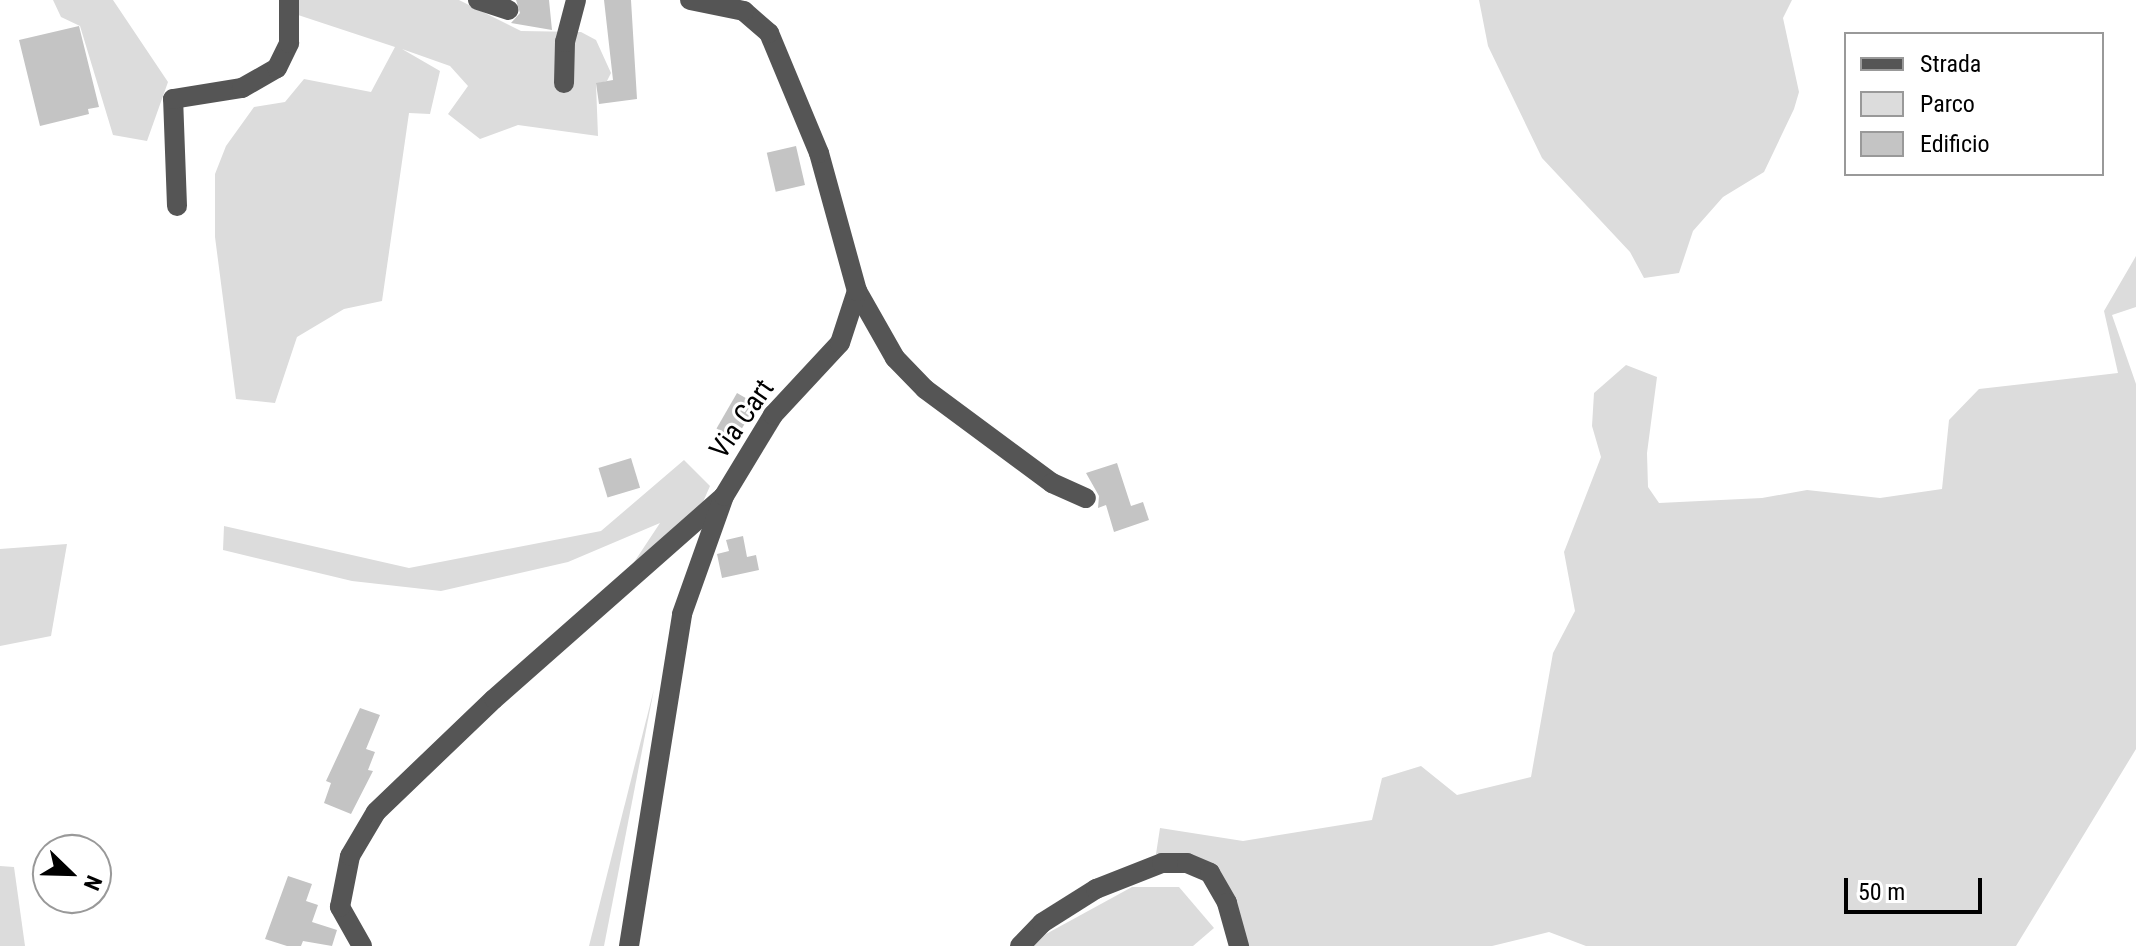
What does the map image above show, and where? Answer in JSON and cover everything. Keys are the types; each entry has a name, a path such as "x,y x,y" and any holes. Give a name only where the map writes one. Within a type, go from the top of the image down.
{"street":[{"path":"177,206 173,99 242,88 277,68 289,43 289,0"},
{"path":"478,0 508,10"},
{"path":"564,83 565,42 576,0"},
{"path":"690,0 745,6 769,33 819,153 857,291 888,347 925,389 1052,483 1086,498"},
{"name":"Via Cart","path":"629,946 682,614 724,496 773,415 840,343 857,291"},
{"path":"362,946 340,907 350,856 376,812 494,699 724,496"},
{"path":"1020,946 1042,923 1096,889 1162,863 1187,863 1210,873 1227,903 1239,946"}],"green space":[{"path":"53,0 113,0 168,82 147,141 113,135 80,26 61,17"},
{"path":"289,0 459,0 521,31 581,32 596,40 611,73 607,81 596,84 598,136 518,125 480,139 448,114 468,86 450,66 402,49 440,71 430,114 409,113 382,301 344,309 297,337 275,403 236,399 215,237 215,174 226,146 254,107 285,102 304,79 371,92 395,47 289,12"},
{"path":"1479,0 1792,0 1783,18 1799,92 1794,109 1764,172 1723,197 1693,231 1679,273 1644,278 1630,252 1542,158 1488,46"},
{"path":"2136,256 2136,307 2112,315 2136,384 2136,749 2016,946 1586,946 1549,932 1492,946 1242,946 1215,868 1156,854 1160,828 1243,841 1372,820 1382,778 1421,766 1457,795 1531,777 1553,653 1575,611 1564,552 1601,457 1592,426 1594,393 1626,365 1657,377 1647,453 1648,487 1659,503 1762,498 1807,490 1880,498 1942,489 1949,420 1979,389 2118,373 2104,311"},
{"path":"684,460 710,486 685,543 611,597 660,523 568,562 441,591 352,581 223,550 224,526 409,568 601,531"},
{"path":"67,544 51,636 0,646 0,549"},
{"path":"654,689 604,946 589,946"},
{"path":"0,866 14,867 25,946 0,946"},
{"path":"1132,887 1179,887 1214,928 1193,946 1033,946 1046,934"}],"building":[{"path":"516,0 549,0 552,30 511,23 520,13"},
{"path":"604,0 631,0 637,99 599,104 596,83 613,80"},
{"path":"79,26 99,107 88,109 89,114 40,126 19,40"},
{"path":"796,146 805,185 776,192 767,153"},
{"path":"737,393 756,404 736,440 716,429"},
{"path":"631,458 640,488 608,498 598,468"},
{"path":"1117,463 1131,506 1143,502 1149,520 1114,532 1106,505 1098,508 1099,496 1086,473"},
{"path":"743,536 747,557 756,555 759,570 722,578 717,554 729,551 726,540"},
{"path":"360,708 380,715 366,749 375,752 368,770 373,771 351,814 324,803 331,783 326,781"},
{"path":"288,876 312,884 306,901 318,905 312,922 337,930 332,946 303,941 301,946 287,946 265,939"}]}
